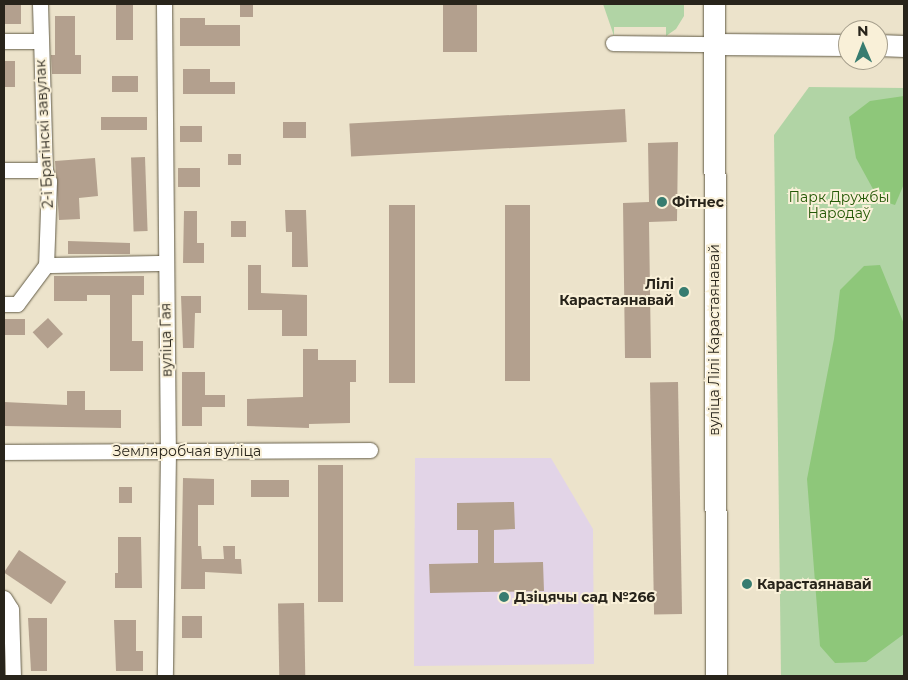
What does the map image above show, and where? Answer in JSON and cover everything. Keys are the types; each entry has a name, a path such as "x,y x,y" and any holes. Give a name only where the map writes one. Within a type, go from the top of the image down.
{"main road":[{"name":"вуліца Лілі Карастаянавай","path":"714,4 716,676"},
{"path":"714,44 838,45"},
{"path":"888,45 904,46"}],"street":[{"name":"2-і Брагінскі завулак","path":"40,4 39,40 45,170 49,181 46,265"},
{"name":"вуліца Гая","path":"164,4 164,263 168,452 165,676"},
{"path":"4,41 39,40"},
{"path":"612,43 714,44"},
{"path":"4,170 45,170"},
{"path":"4,304 17,304 46,265 164,263"},
{"name":"Земляробчая вуліца","path":"4,452 370,450"},
{"path":"4,598 11,609 12,676"}],"shaded area":[{"name":"Дзіцячы сад №266","path":"415,458 551,458 593,529 594,664 414,666"}],"green space":[{"path":"603,4 684,4 684,16 676,29 666,36 666,27 614,27 614,36"},
{"name":"Парк Дружбы Народаў","path":"809,87 904,88 904,676 781,676 774,135"},
{"path":"904,96 904,184 895,205 879,200 856,158 849,117 870,101"},
{"path":"880,265 904,324 904,634 866,662 835,663 820,646 807,479 834,339 840,290 864,266"}],"building":[{"path":"4,4 21,4 21,24 4,24"},
{"path":"116,4 133,4 133,40 116,40"},
{"path":"240,4 253,4 253,17 240,17"},
{"path":"443,4 477,4 477,52 443,52"},
{"path":"55,16 75,16 75,55 81,55 81,74 52,74 51,55 55,55"},
{"path":"180,18 205,18 205,25 240,25 240,46 180,46"},
{"path":"4,61 15,61 15,87 4,87"},
{"path":"183,69 210,69 210,82 235,82 235,94 183,94"},
{"path":"112,76 138,76 138,92 112,92"},
{"path":"625,109 627,142 351,156 349,123"},
{"path":"101,117 147,117 147,130 101,130"},
{"path":"283,122 306,122 306,138 283,138"},
{"path":"180,126 202,126 202,142 180,142"},
{"path":"678,142 677,221 649,222 651,358 625,358 623,203 649,202 648,143"},
{"path":"228,154 241,154 241,165 228,165"},
{"path":"131,157 145,157 148,231 134,231"},
{"path":"95,158 98,196 79,198 80,219 59,220 55,161"},
{"path":"178,168 200,168 200,187 178,187"},
{"path":"389,205 415,205 415,383 389,383"},
{"path":"505,205 530,205 530,381 505,381"},
{"path":"285,210 306,210 308,267 292,267 292,232 286,232"},
{"path":"184,211 197,211 197,243 204,243 204,263 183,263"},
{"path":"231,221 246,221 246,237 231,237"},
{"path":"68,241 130,243 130,254 68,254"},
{"path":"248,265 261,265 261,293 307,295 307,336 282,336 282,310 248,310"},
{"path":"54,276 144,276 144,295 132,295 132,341 143,341 143,371 110,371 110,295 87,295 87,301 54,301"},
{"path":"181,296 201,296 201,313 195,313 194,348 183,348"},
{"path":"48,318 63,334 48,348 33,332"},
{"path":"4,319 25,319 25,335 4,335"},
{"path":"303,349 318,349 318,360 356,360 356,382 350,382 350,423 309,424 309,428 247,426 247,399 303,397"},
{"path":"182,372 205,372 205,395 225,395 225,407 202,407 202,426 182,426"},
{"path":"650,382 678,382 682,614 654,614"},
{"path":"67,391 85,391 85,410 121,410 121,428 4,426 4,402 67,405"},
{"path":"318,465 343,465 343,602 318,602"},
{"path":"183,478 214,479 214,505 198,505 198,546 201,546 202,559 224,559 223,546 235,546 235,559 241,559 242,574 205,572 205,589 181,589"},
{"path":"251,480 289,480 289,497 251,497"},
{"path":"119,487 132,487 132,503 119,503"},
{"path":"514,502 515,529 494,530 494,563 543,562 544,591 430,593 429,564 478,563 478,530 457,530 457,503"},
{"path":"118,537 141,537 142,588 115,588 115,573 118,573"},
{"path":"19,550 66,582 51,604 4,572"},
{"path":"278,603 304,603 305,676 279,676"},
{"path":"182,616 202,616 202,638 182,638"},
{"path":"28,618 47,618 47,671 31,671"},
{"path":"114,620 136,620 136,651 143,651 143,671 116,671"}],"place":[{"name":"Фітнес","path":"662,202"},
{"name":"Лілі Карастаянавай","path":"684,292"},
{"name":"Карастаянавай","path":"747,584"},
{"name":"Дзіцячы сад №266","path":"504,597"}]}
